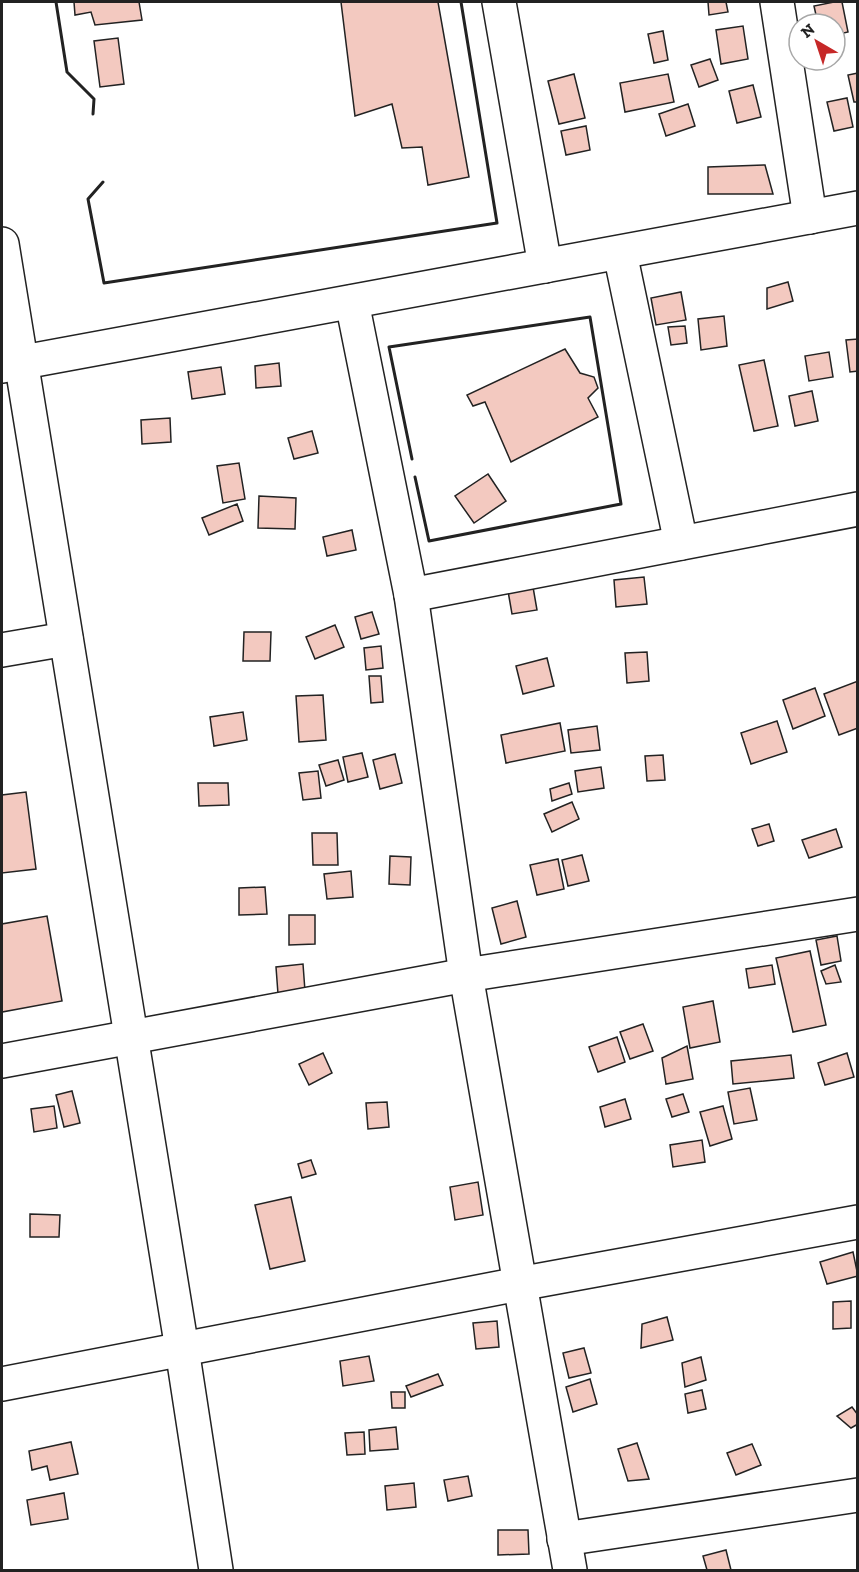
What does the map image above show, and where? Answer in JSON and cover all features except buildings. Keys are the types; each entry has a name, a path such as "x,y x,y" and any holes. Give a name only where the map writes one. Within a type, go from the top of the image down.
{"street":[{"path":"499,2 545,266"},
{"path":"777,2 810,217"},
{"path":"11,365 858,208"},
{"path":"2,244 11,365 66,639 216,1570"},
{"path":"620,252 681,543"},
{"path":"352,302 411,595 466,975 570,1570"},
{"path":"411,595 858,509"},
{"path":"2,650 66,639"},
{"path":"2,1061 466,975 858,914"},
{"path":"2,1384 519,1284 858,1222"},
{"path":"564,1539 858,1495"}],"wall":[{"path":"56,2 67,72 94,99 93,114"},
{"path":"103,182 88,199 104,283 497,223 461,2"},
{"path":"412,459 389,347 590,317 621,504 429,541 415,477"}]}
